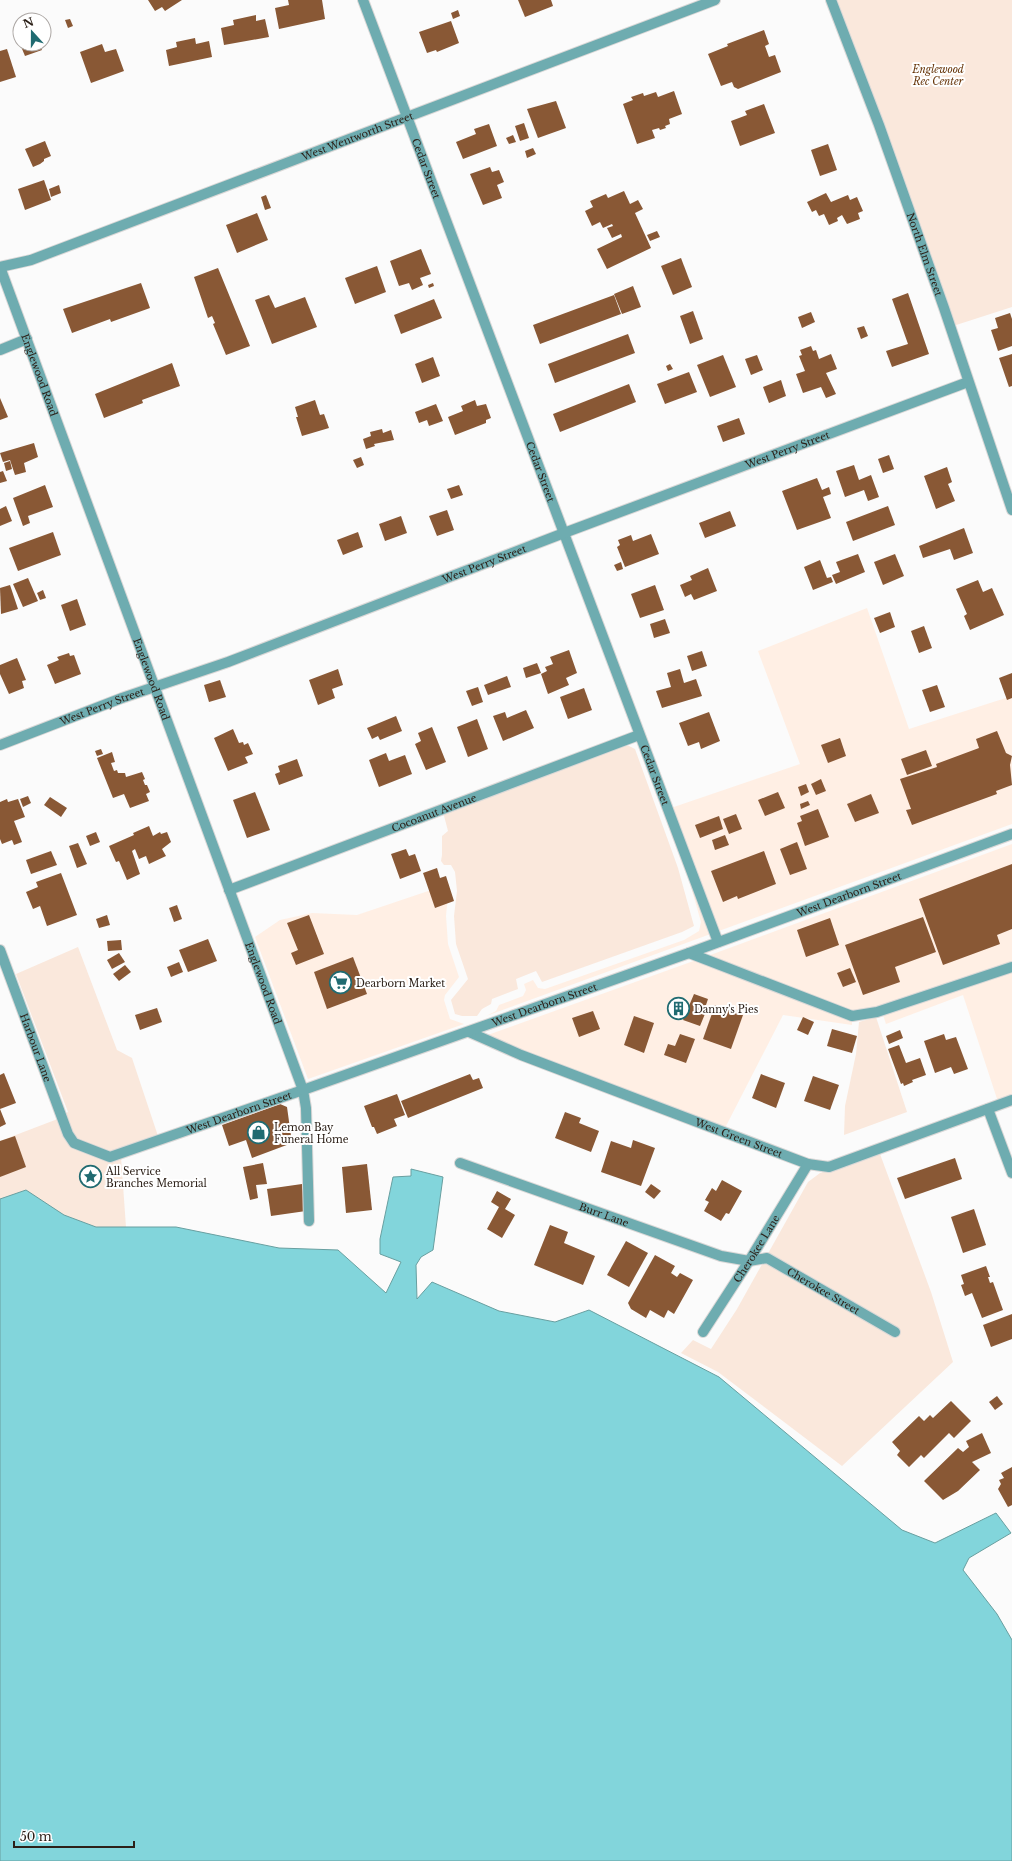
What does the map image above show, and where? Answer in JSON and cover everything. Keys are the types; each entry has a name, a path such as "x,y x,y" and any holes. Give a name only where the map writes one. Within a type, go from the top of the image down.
{"street":[{"name":"Cedar Street","path":"363,0 718,942"},
{"name":"West Wentworth Street","path":"0,267 31,260 714,0"},
{"name":"North Elm Street","path":"831,0 879,125 946,314 1012,510"},
{"name":"Englewood Road","path":"0,267 156,687 303,1090 306,1108 309,1221"},
{"path":"0,350 27,339"},
{"name":"West Perry Street","path":"0,745 228,662 968,382"},
{"name":"Cocoanut Avenue","path":"229,890 639,735"},
{"name":"West Dearborn Street","path":"74,1143 110,1157 469,1032 1012,834"},
{"name":"Harbour Lane","path":"0,950 68,1134 74,1143"},
{"path":"689,953 852,1016 877,1012 1012,967"},
{"name":"West Green Street","path":"469,1032 521,1055 808,1164 828,1167 1012,1100"},
{"path":"988,1109 1012,1174"},
{"name":"Burr Lane","path":"460,1163 721,1256 750,1261"},
{"name":"Cherokee Lane","path":"703,1332 750,1261 808,1164"},
{"name":"Cherokee Street","path":"750,1261 768,1258 895,1332"}],"shaded area":[{"path":"867,608 909,729 1012,696 1012,824 486,1016 496,1011 499,1005 523,996 526,990 524,984 533,980 538,988 545,989 684,940 699,931 701,922 685,866 665,810 800,764 758,651"},
{"path":"1012,844 1012,1104 1000,1108 963,995 886,1024 883,1015 852,1019 852,1025 783,1015 725,1128 485,1036 713,954"},
{"path":"449,884 446,916 448,944 459,977 445,995 444,1000 450,1019 464,1024 308,1079 255,937 280,920 312,913 357,915"}],"green space":[{"name":"Englewood Rec Center","path":"832,0 1012,0 1012,307 950,327"},
{"path":"621,746 629,746 635,749 678,868 694,926 682,932 542,982 536,971 516,979 518,989 492,999 491,1004 482,1009 477,1016 462,1016 455,1014 451,1000 468,979 456,944 454,916 457,891 455,872 451,865 444,865 441,861 442,836 448,831 443,812"},
{"path":"78,947 117,1050 132,1058 160,1142 121,1157 126,1227 96,1227 64,1215 49,1206 0,1199 0,1141 55,1120 68,1112 16,974"},
{"path":"876,1017 907,1112 844,1135 845,1106 856,1054 859,1022"},
{"path":"880,1154 931,1292 953,1362 842,1466 718,1372 681,1353 693,1340 711,1349 737,1309 808,1182 820,1173"}],"water":[{"path":"411,1169 443,1177 433,1250 421,1257 416,1265 417,1299 432,1282 499,1311 555,1322 589,1310 719,1377 902,1530 935,1543 996,1513 1011,1533 969,1558 963,1570 997,1614 1012,1640 1012,1861 0,1861 0,1199 26,1190 64,1215 96,1227 176,1227 279,1248 338,1250 386,1293 401,1262 380,1254 380,1239 393,1177 411,1176"}],"building":[{"path":"148,0 182,0 165,11 162,7 155,11"},
{"path":"288,0 322,0 325,19 279,29 275,8 289,5"},
{"path":"518,0 551,0 553,6 525,17"},
{"path":"458,10 460,16 453,19 451,13"},
{"path":"256,15 256,21 265,19 269,37 224,45 221,28 234,25 233,20"},
{"path":"70,19 73,26 68,28 65,20"},
{"path":"451,21 459,43 437,52 436,50 427,53 419,32"},
{"path":"764,30 769,44 765,46 769,57 775,55 781,72 738,89 734,87 732,82 721,86 708,54 728,46 727,44"},
{"path":"195,38 196,44 209,41 212,57 169,66 166,50 177,47 176,42"},
{"path":"102,44 105,52 116,49 124,71 91,83 80,52"},
{"path":"7,49 16,77 0,82 0,51"},
{"path":"23,52 36,52 25,56"},
{"path":"674,91 682,114 669,119 670,124 665,126 666,128 652,130 655,138 637,144 623,104 633,100 631,97 643,93 644,96 656,92 658,97"},
{"path":"556,101 566,128 538,138 527,109"},
{"path":"764,104 775,133 740,146 731,121 747,115 745,111"},
{"path":"524,123 529,138 520,141 515,126"},
{"path":"489,124 497,146 463,159 456,142 476,134 474,129"},
{"path":"513,135 516,142 509,144 506,138"},
{"path":"45,141 51,156 33,167 25,149"},
{"path":"828,144 837,170 820,176 811,150"},
{"path":"533,148 536,154 527,158 525,151"},
{"path":"490,167 492,172 499,170 504,182 497,185 502,198 483,205 470,174"},
{"path":"44,180 51,200 25,210 18,189"},
{"path":"59,185 61,193 51,197 49,189"},
{"path":"624,191 630,204 638,200 643,209 635,213 651,248 607,269 597,249 622,237 621,234 612,238 607,228 613,226 612,224 603,228 600,222 592,226 585,211 593,207 590,201 606,194 608,198"},
{"path":"826,193 831,202 848,195 850,200 857,197 863,211 858,213 860,219 847,224 842,215 837,218 838,221 829,225 824,214 819,216 816,210 812,212 807,202"},
{"path":"266,195 271,208 265,210 261,197"},
{"path":"257,213 268,240 237,253 226,225"},
{"path":"657,231 660,237 650,241 647,235"},
{"path":"421,249 431,274 420,278 423,285 412,290 409,283 399,286 390,261"},
{"path":"681,258 692,287 673,295 661,266"},
{"path":"377,266 386,292 355,304 345,278"},
{"path":"218,268 250,346 226,355 213,324 215,323 212,316 208,318 194,277"},
{"path":"141,283 150,308 111,322 110,319 72,333 63,309"},
{"path":"433,283 434,286 429,288 428,285"},
{"path":"633,286 641,307 622,314 614,294"},
{"path":"908,293 929,354 892,367 886,351 908,344 892,299"},
{"path":"269,295 275,308 305,297 317,327 272,344 255,300"},
{"path":"614,295 621,314 540,344 533,325"},
{"path":"434,299 442,318 401,334 394,315"},
{"path":"693,311 703,339 690,344 680,316"},
{"path":"811,312 815,322 802,328 798,317"},
{"path":"1010,313 1012,319 1012,346 998,351 991,330 998,328 995,318"},
{"path":"864,326 868,336 861,339 857,328"},
{"path":"628,334 635,353 555,383 548,364"},
{"path":"811,346 813,351 816,350 819,359 831,354 837,369 826,373 836,394 826,398 821,387 803,393 796,374 805,371 799,356 802,355 800,350"},
{"path":"1012,354 1012,386 1009,387 999,358"},
{"path":"723,355 736,387 710,397 697,365"},
{"path":"757,355 763,370 751,375 745,359"},
{"path":"433,357 440,376 422,383 415,364"},
{"path":"172,363 180,386 142,400 143,403 104,418 95,394"},
{"path":"670,364 673,369 668,371 666,366"},
{"path":"689,372 697,392 665,404 657,384"},
{"path":"781,380 786,396 769,403 763,387"},
{"path":"629,384 636,402 560,432 553,414"},
{"path":"0,398 8,417 0,420"},
{"path":"315,400 320,415 324,414 329,428 302,436 296,417 298,417 295,407"},
{"path":"475,400 477,406 486,404 491,418 486,420 486,423 455,435 448,417 463,411 461,406"},
{"path":"436,404 443,421 429,426 427,420 419,423 415,412"},
{"path":"739,418 745,434 723,442 717,426"},
{"path":"382,429 383,433 391,430 394,440 374,444 375,446 366,449 363,439 371,436 370,432"},
{"path":"34,443 38,457 24,463 26,472 15,475 10,460 3,462 0,453"},
{"path":"889,455 894,469 883,473 878,459"},
{"path":"361,457 364,465 357,468 353,460"},
{"path":"10,461 12,469 6,471 4,463"},
{"path":"854,465 859,480 871,475 879,497 868,501 864,490 845,497 836,471"},
{"path":"947,467 952,482 948,484 955,501 936,509 924,476"},
{"path":"3,471 7,481 0,483 0,472"},
{"path":"817,478 822,490 829,487 831,494 823,497 831,518 797,530 782,491"},
{"path":"45,485 53,507 28,516 30,523 23,526 13,498"},
{"path":"459,485 463,495 451,499 447,489"},
{"path":"6,506 12,521 0,526 0,509"},
{"path":"888,506 895,525 853,541 846,522"},
{"path":"447,510 454,530 437,536 429,516"},
{"path":"730,511 736,526 705,538 699,523"},
{"path":"401,516 407,533 385,541 379,524"},
{"path":"964,528 973,553 954,560 950,549 923,558 919,546"},
{"path":"53,532 61,555 18,571 9,548"},
{"path":"358,532 363,547 343,555 337,540"},
{"path":"651,534 659,554 625,567 617,547 620,545 618,540 631,535 633,541"},
{"path":"858,554 865,572 836,584 832,575 840,572 836,562"},
{"path":"895,554 904,576 883,585 874,562"},
{"path":"820,560 827,578 831,577 833,582 813,590 804,567"},
{"path":"621,562 623,569 617,571 614,565"},
{"path":"708,568 717,591 694,600 691,594 685,597 680,585 692,580 690,576"},
{"path":"28,578 38,601 23,607 13,584"},
{"path":"978,580 983,592 992,588 1004,615 970,630 964,616 967,614 956,589"},
{"path":"10,585 18,609 1,614 0,588"},
{"path":"655,585 664,610 640,618 631,594"},
{"path":"43,590 46,598 40,600 37,593"},
{"path":"77,599 86,625 70,631 61,605"},
{"path":"890,612 895,627 880,633 874,618"},
{"path":"665,619 670,633 654,638 650,624"},
{"path":"924,626 932,648 919,653 911,631"},
{"path":"569,650 577,673 566,678 569,685 548,694 541,674 547,671 545,667 553,664 550,657"},
{"path":"702,651 707,666 692,671 687,656"},
{"path":"69,653 70,656 74,655 81,674 55,684 47,665 59,660 57,657"},
{"path":"17,658 26,680 22,681 24,688 9,694 0,674 0,665"},
{"path":"537,663 541,673 526,678 523,668"},
{"path":"338,669 343,685 332,689 335,698 318,705 309,680"},
{"path":"680,669 684,683 696,679 702,696 662,708 656,691 671,687 667,673"},
{"path":"1012,673 1012,698 1007,700 999,678"},
{"path":"507,676 511,687 488,695 484,685"},
{"path":"220,680 226,697 209,702 204,685"},
{"path":"937,685 945,707 930,712 922,690"},
{"path":"478,687 483,702 472,706 466,691"},
{"path":"584,688 592,710 568,719 560,697"},
{"path":"526,710 534,728 503,741 493,716 505,712 507,718"},
{"path":"709,712 720,741 701,749 699,742 688,746 679,723"},
{"path":"396,716 402,731 380,740 378,736 372,739 367,728"},
{"path":"477,719 488,749 468,757 457,727"},
{"path":"432,727 446,762 426,770 415,744 421,741 418,733"},
{"path":"233,729 239,743 243,742 244,745 248,743 253,754 245,757 248,763 228,771 214,738"},
{"path":"997,731 1006,753 1012,756 1010,765 1012,785 996,791 997,794 912,825 906,810 911,809 900,779 937,767 936,764 979,748 976,739"},
{"path":"840,738 846,756 828,763 821,745"},
{"path":"101,749 103,754 97,756 95,751"},
{"path":"926,750 932,766 907,775 901,759"},
{"path":"112,752 115,762 111,763 114,771 117,770 118,773 125,773 126,777 142,772 145,779 143,780 145,785 147,785 150,792 146,794 149,801 130,808 124,794 113,798 97,758"},
{"path":"386,753 389,761 405,755 412,774 379,787 369,760"},
{"path":"297,759 303,776 279,785 275,774 280,772 278,766"},
{"path":"821,779 826,791 816,795 811,784"},
{"path":"806,784 809,792 801,796 798,787"},
{"path":"255,792 270,830 247,838 233,800"},
{"path":"778,792 785,808 765,816 758,800"},
{"path":"871,794 879,813 855,822 847,804"},
{"path":"28,796 31,803 23,807 20,799"},
{"path":"50,797 67,808 61,817 44,805"},
{"path":"7,799 8,802 18,799 25,817 14,821 22,842 14,845 12,840 2,844 0,839 0,802"},
{"path":"808,801 810,805 801,809 800,804"},
{"path":"818,809 829,837 805,846 797,823 802,821 800,816"},
{"path":"736,814 742,829 729,834 723,819"},
{"path":"719,816 723,829 700,838 695,825"},
{"path":"149,826 153,836 160,832 161,834 167,832 171,842 162,849 166,856 149,864 146,856 139,859 135,849 132,851 140,874 127,880 119,861 116,862 109,846 134,835 133,833"},
{"path":"96,832 100,842 90,846 86,836"},
{"path":"725,835 729,845 715,850 712,840"},
{"path":"797,842 807,869 790,875 780,849"},
{"path":"78,843 87,864 77,868 69,846"},
{"path":"406,849 409,856 415,854 421,871 400,879 391,854"},
{"path":"51,851 57,865 31,874 26,860"},
{"path":"764,851 776,884 738,899 737,896 723,902 711,871"},
{"path":"1012,864 1012,929 997,935 1000,944 943,965 919,899"},
{"path":"437,868 440,878 446,876 454,901 435,908 423,873"},
{"path":"61,873 77,915 47,926 40,906 33,909 26,892 38,887 36,882"},
{"path":"177,905 182,919 174,922 169,908"},
{"path":"107,915 110,925 99,928 96,919"},
{"path":"309,915 324,954 296,965 291,953 298,950 287,923"},
{"path":"923,917 936,952 895,967 900,982 863,995 845,945"},
{"path":"830,918 839,945 806,957 797,930"},
{"path":"208,939 217,961 188,972 179,950"},
{"path":"121,940 122,950 108,951 107,941"},
{"path":"119,953 125,962 112,969 107,960"},
{"name":"Dearborn Market","path":"353,957 367,994 327,1009 314,972"},
{"path":"179,962 183,972 171,977 167,967"},
{"path":"125,965 131,972 119,981 113,974"},
{"path":"850,968 856,982 843,987 837,973"},
{"path":"694,994 708,999 705,1008 707,1009 700,1026 683,1020"},
{"name":"Danny's Pies","path":"682,1001 685,1013 674,1017 670,1005"},
{"path":"715,1005 743,1015 731,1049 703,1039"},
{"path":"157,1008 162,1022 140,1030 135,1015"},
{"path":"593,1011 600,1029 579,1037 572,1018"},
{"path":"634,1016 654,1023 644,1053 624,1045"},
{"path":"803,1017 814,1022 808,1035 797,1030"},
{"path":"832,1029 857,1036 852,1053 827,1046"},
{"path":"900,1030 903,1038 889,1044 886,1036"},
{"path":"680,1034 695,1039 686,1063 664,1055 668,1044 675,1046"},
{"path":"944,1034 946,1040 956,1037 968,1069 954,1074 951,1067 935,1073 924,1041"},
{"path":"899,1045 906,1063 920,1058 926,1075 912,1080 913,1082 904,1086 903,1083 901,1084 888,1049"},
{"path":"4,1073 16,1103 0,1109 0,1075"},
{"path":"470,1074 473,1080 479,1078 483,1088 408,1118 401,1101"},
{"path":"761,1074 785,1083 776,1108 752,1098"},
{"path":"813,1076 839,1085 830,1110 804,1101"},
{"path":"397,1094 405,1115 394,1119 397,1126 377,1134 374,1127 372,1127 364,1106"},
{"name":"Lemon Bay Funeral Home","path":"280,1104 287,1107 292,1143 252,1158 246,1140 229,1146 222,1125"},
{"path":"0,1109 6,1124 0,1127"},
{"path":"565,1112 581,1118 579,1123 599,1131 591,1152 555,1138"},
{"path":"15,1136 26,1167 0,1177 0,1141"},
{"path":"633,1140 655,1148 641,1186 601,1172 611,1141 631,1148"},
{"path":"955,1158 962,1179 905,1199 897,1178"},
{"path":"263,1163 267,1184 256,1185 258,1198 250,1200 243,1167"},
{"path":"367,1164 372,1210 346,1213 342,1167"},
{"path":"722,1180 742,1191 729,1214 726,1213 721,1221 704,1211 709,1202 705,1200 712,1188 716,1191"},
{"path":"302,1184 306,1211 271,1216 267,1189"},
{"path":"651,1184 661,1191 654,1199 645,1192"},
{"path":"497,1191 511,1199 505,1209 515,1215 502,1238 487,1229 499,1207 491,1202"},
{"path":"974,1209 986,1245 963,1253 951,1217"},
{"path":"550,1225 568,1232 564,1243 595,1256 583,1285 534,1265"},
{"path":"626,1241 648,1253 629,1287 607,1275"},
{"path":"655,1255 675,1266 671,1273 677,1277 680,1273 693,1280 674,1314 668,1310 664,1318 650,1310 646,1318 631,1309 628,1303"},
{"path":"986,1266 990,1277 988,1277 990,1283 993,1282 1003,1310 982,1318 972,1293 965,1296 961,1285 964,1284 961,1275"},
{"path":"1012,1314 1012,1339 991,1347 983,1325"},
{"path":"997,1396 1003,1404 995,1410 989,1402"},
{"path":"951,1401 971,1421 954,1438 949,1433 924,1458 921,1455 909,1467 897,1455 900,1451 892,1442 919,1416 924,1421 930,1415 933,1418"},
{"path":"982,1433 991,1453 972,1462 980,1470 958,1491 943,1500 924,1481 958,1448 963,1452 969,1447 966,1441"},
{"path":"1012,1467 1012,1505 1008,1507 998,1489 1001,1484 999,1480 1004,1478 1001,1473"}],"place":[{"name":"Dearborn Market","path":"340,983"},
{"name":"Danny's Pies","path":"678,1009"},
{"name":"Lemon Bay Funeral Home","path":"258,1133"},
{"name":"All Service Branches Memorial","path":"91,1177"}]}
